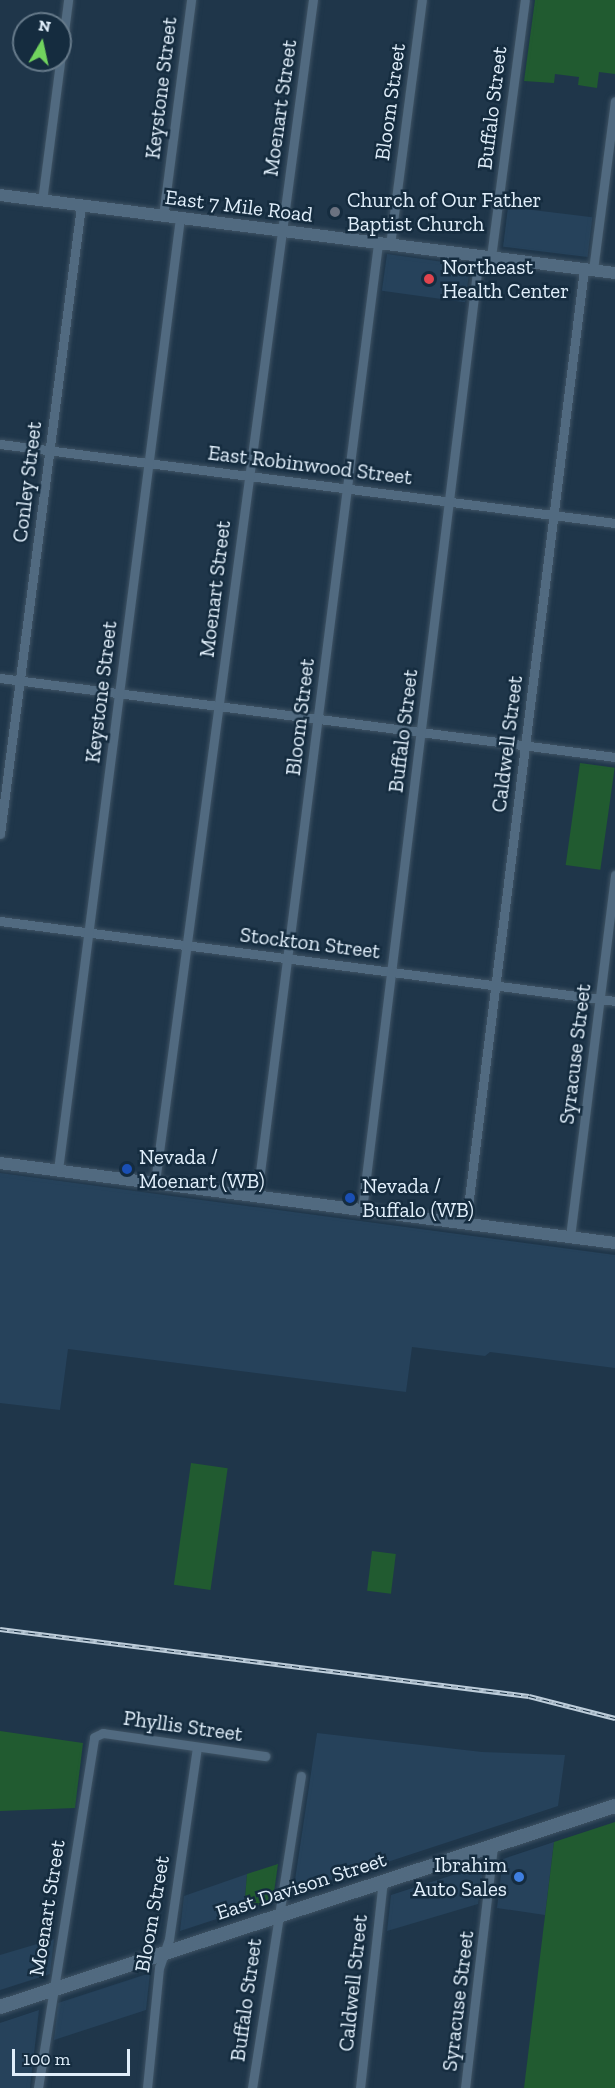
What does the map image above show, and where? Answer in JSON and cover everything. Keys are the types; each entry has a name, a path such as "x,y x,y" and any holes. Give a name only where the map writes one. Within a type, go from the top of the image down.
{"main road":[{"name":"East Davison Street","path":"0,2007 615,1806"}],"street":[{"path":"42,201 68,0"},
{"name":"Keystone Street","path":"163,216 191,0"},
{"name":"Moenart Street","path":"155,1182 313,0"},
{"name":"Bloom Street","path":"257,1196 347,488 422,0"},
{"name":"Buffalo Street","path":"362,1210 449,501 525,0"},
{"name":"Caldwell Street","path":"466,1223 553,515 615,101"},
{"name":"East 7 Mile Road","path":"0,195 615,273"},
{"name":"Conley Street","path":"0,834 81,206"},
{"name":"Keystone Street","path":"58,1170 180,218"},
{"name":"East Robinwood Street","path":"0,444 615,523"},
{"path":"0,678 615,757"},
{"name":"Syracuse Street","path":"570,1237 615,875"},
{"name":"Stockton Street","path":"0,921 615,1001"},
{"path":"0,1162 615,1242"},
{"name":"Phyllis Street","path":"96,1736 103,1733 265,1756"},
{"name":"Moenart Street","path":"38,2088 92,1741 96,1736"},
{"name":"Bloom Street","path":"147,2088 155,2002 198,1747"},
{"name":"Buffalo Street","path":"252,2088 276,1917 301,1776"},
{"name":"Syracuse Street","path":"465,2088 494,1846"},
{"name":"Caldwell Street","path":"360,2088 383,1881"}],"shaded area":[{"path":"508,207 592,217 587,257 503,247"},
{"path":"387,254 470,266 465,302 382,291"},
{"path":"0,1173 615,1255 615,1368 490,1352 485,1356 412,1347 406,1392 68,1349 60,1410 0,1403"},
{"path":"317,1733 482,1752 565,1755 558,1806 293,1893"},
{"path":"554,1842 545,1915 497,1908 503,1859"},
{"path":"484,1865 478,1904 387,1931 391,1895"},
{"path":"247,1874 244,1910 180,1931 184,1896"},
{"path":"54,1939 50,1974 0,1990 0,1955"},
{"path":"150,1973 146,2010 54,2040 58,2003"},
{"path":"39,2010 30,2088 0,2088 0,2023"}],"green space":[{"path":"535,0 615,0 615,74 599,72 597,88 578,85 579,77 555,74 554,83 524,81"},
{"path":"580,763 615,768 600,870 566,865"},
{"path":"191,1463 228,1468 211,1590 174,1585"},
{"path":"372,1551 396,1554 391,1594 367,1591"},
{"path":"0,1731 83,1743 75,1808 0,1811"},
{"path":"615,1822 615,2088 524,2088 554,1842"},
{"path":"278,1864 273,1900 244,1910 247,1874"}],"railway":[{"path":"0,1629 529,1696 615,1718"}],"place":[{"name":"Church of Our Father Baptist Church","path":"335,212"},
{"name":"Northeast Health Center","path":"429,279"},
{"name":"Nevada / Moenart (WB)","path":"127,1169"},
{"name":"Nevada / Buffalo (WB)","path":"350,1198"},
{"name":"Ibrahim Auto Sales","path":"519,1877"}]}
